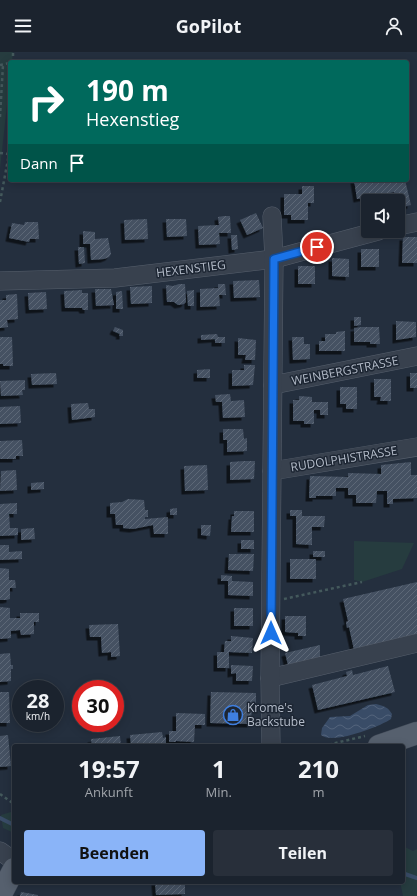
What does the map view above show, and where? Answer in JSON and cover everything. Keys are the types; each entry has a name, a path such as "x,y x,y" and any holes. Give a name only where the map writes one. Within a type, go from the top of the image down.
{"main road":[{"path":"385,744 417,734"}],"street":[{"path":"271,744 270,678 274,259 272,216"},
{"path":"405,225 417,222"},
{"name":"HEXENSTIEG","path":"0,281 115,278 274,259 361,236"},
{"name":"WEINBERGSTRASSE","path":"273,385 417,356"},
{"name":"RUDOLPHISTRASSE","path":"272,471 417,447"},
{"path":"270,678 417,643"},
{"path":"0,851 7,877"}],"path":[{"path":"0,117 2,65"},
{"path":"0,202 8,159"},
{"path":"271,602 362,582"},
{"path":"0,794 12,803"}],"green space":[{"path":"0,52 13,52 12,60 8,60 8,96 0,169"},
{"path":"354,541 414,543 402,569 362,582 354,580"},
{"path":"12,812 12,832 3,828 1,815"},
{"path":"405,847 413,851 417,849 417,896 403,896 400,884 405,884"}],"water":[{"path":"376,704 384,706 389,710 392,714 391,719 356,734 335,738 327,738 321,735 322,728 330,717 350,716 368,705"}],"building":[{"path":"354,182 405,182 411,205 405,206 405,194 394,194 394,192 386,194 361,194 361,198 357,199"},
{"path":"302,186 314,186 314,203 308,203 308,220 291,220 291,215 284,215 284,194 302,194"},
{"path":"256,213 263,228 247,235 240,220"},
{"path":"230,216 231,233 219,233 220,244 199,245 198,226 219,225 218,217"},
{"path":"147,219 148,239 125,240 124,220"},
{"path":"166,219 186,219 187,236 167,237"},
{"path":"25,222 38,222 39,239 30,239 29,242 9,238 12,223 24,225"},
{"path":"83,231 95,232 95,239 108,238 111,254 109,257 91,260 90,244 83,244"},
{"path":"231,235 237,235 238,249 232,250"},
{"path":"417,237 417,263 402,263 403,238"},
{"path":"78,247 84,247 85,263 79,264"},
{"path":"361,249 379,249 379,267 361,267"},
{"path":"332,258 349,259 349,277 332,276"},
{"path":"298,266 315,266 315,284 298,284"},
{"path":"259,280 260,297 234,298 233,281"},
{"path":"185,284 186,302 178,305 174,302 167,302 166,285 173,286"},
{"path":"218,284 225,284 226,295 219,295 220,306 200,307 200,289 218,288"},
{"path":"152,286 152,303 131,304 130,287"},
{"path":"95,289 111,289 114,305 96,306"},
{"path":"82,290 82,293 88,293 88,310 83,310 82,308 65,308 64,291"},
{"path":"194,290 194,306 188,306 187,291"},
{"path":"122,291 123,309 116,309 116,292"},
{"path":"46,292 47,309 29,310 28,293"},
{"path":"17,294 18,319 7,320 8,327 0,328 0,300 6,300 6,295"},
{"path":"354,317 361,317 361,325 354,326"},
{"path":"396,321 416,322 416,337 396,340"},
{"path":"115,327 123,330 123,336 119,336 120,334 113,331"},
{"path":"379,327 380,344 370,344 370,342 354,342 354,328"},
{"path":"345,331 345,351 319,351 319,341 325,341 325,334 336,334 336,332"},
{"path":"217,334 218,337 225,337 225,343 215,343 215,339 201,340 201,335"},
{"path":"0,337 12,337 13,366 3,366 3,364 0,364"},
{"path":"292,337 304,337 304,344 310,344 310,359 293,360"},
{"path":"238,338 256,340 255,360 245,360 246,355 238,355"},
{"path":"244,365 255,365 253,385 232,386 232,370 244,370"},
{"path":"210,369 210,378 197,378 197,370"},
{"path":"56,373 57,384 32,385 31,374"},
{"path":"410,373 417,373 417,388 410,388"},
{"path":"374,379 391,379 391,401 380,401 381,397 374,397"},
{"path":"25,380 25,390 22,390 23,395 1,396 0,381"},
{"path":"340,387 357,387 357,409 346,409 346,404 340,404"},
{"path":"230,394 231,401 244,400 245,417 223,418 222,402 216,402 215,395"},
{"path":"299,396 312,397 312,402 328,402 328,415 320,415 320,410 314,410 314,424 304,424 304,421 293,421 293,400 299,400"},
{"path":"88,403 89,409 95,409 95,417 72,420 71,404"},
{"path":"20,406 21,423 0,424 0,407"},
{"path":"223,429 243,429 244,439 247,438 247,451 227,452 227,440 223,440"},
{"path":"22,440 23,456 16,456 16,459 0,459 0,441"},
{"path":"255,461 254,479 230,480 230,462"},
{"path":"411,462 411,475 417,475 417,498 393,499 393,504 387,504 387,491 377,491 376,503 356,503 356,495 348,495 348,488 336,488 336,496 316,496 316,498 309,498 310,476 348,477 348,473 381,474 381,465"},
{"path":"207,465 208,490 185,491 184,466"},
{"path":"16,470 17,490 0,491 1,471"},
{"path":"44,482 44,489 31,490 31,483"},
{"path":"128,499 144,500 145,510 148,510 148,517 145,517 145,519 168,517 168,534 154,534 153,525 133,529 123,528 123,525 116,525 115,514 110,514 110,503 122,502"},
{"path":"17,503 17,514 9,514 10,528 18,528 18,535 0,536 0,504"},
{"path":"177,508 177,515 170,515 170,509"},
{"path":"290,510 302,510 302,516 325,516 324,527 312,527 312,545 296,544 296,516 290,516"},
{"path":"234,511 254,511 254,532 231,532 232,516 234,516"},
{"path":"201,525 211,525 210,536 201,535"},
{"path":"34,528 35,539 21,540 21,529"},
{"path":"241,540 254,540 254,549 241,549"},
{"path":"0,545 9,545 9,552 22,551 22,559 0,560"},
{"path":"313,551 325,551 325,557 313,557"},
{"path":"229,554 254,554 253,571 228,570"},
{"path":"290,559 316,559 316,579 290,579"},
{"path":"0,568 9,569 9,580 15,580 16,588 10,588 10,599 0,600"},
{"path":"221,575 232,576 232,581 253,582 253,596 228,595 228,581 221,581"},
{"path":"417,582 417,636 354,650 349,627 347,628 346,622 348,621 343,599"},
{"path":"0,607 10,608 10,618 20,618 20,613 39,613 39,622 34,622 34,634 21,635 20,630 11,631 11,638 0,639"},
{"path":"234,608 253,608 253,626 234,626"},
{"path":"285,616 306,616 306,636 298,636 298,633 285,632"},
{"path":"118,624 120,656 111,657 111,652 102,653 101,637 90,637 89,625"},
{"path":"231,636 253,638 252,653 229,652 229,668 217,668 217,652 224,652 225,641 231,641"},
{"path":"320,645 320,657 288,665 285,653"},
{"path":"10,653 11,665 13,665 13,669 11,669 11,681 0,682 0,654"},
{"path":"231,665 253,666 252,681 236,681 236,673 231,674"},
{"path":"388,666 395,692 318,710 312,685 347,676 346,672 352,670 353,675"},
{"path":"0,692 9,692 10,723 0,723"},
{"path":"211,692 256,693 256,703 252,703 251,724 210,723"},
{"path":"176,713 205,714 205,725 195,725 194,742 169,742 169,731 176,731"},
{"path":"162,732 163,738 166,737 166,743 131,744 130,735"},
{"path":"8,735 11,766 0,767 0,736"},
{"path":"120,736 121,744 92,744 91,739"},
{"path":"155,884 185,884 185,894 156,895"},
{"path":"21,892 38,895 38,896 20,896"}],"waterway":[{"path":"0,818 12,824"},
{"path":"405,874 417,878"}],"place":[{"name":"Krome's Backstube","path":"233,715"}],"route":[{"path":"271,633 274,259 317,247"}]}
